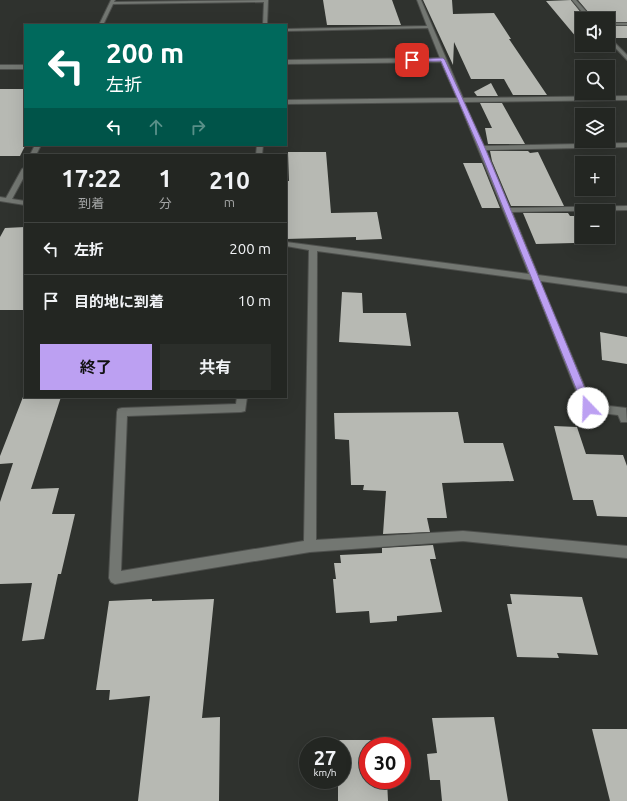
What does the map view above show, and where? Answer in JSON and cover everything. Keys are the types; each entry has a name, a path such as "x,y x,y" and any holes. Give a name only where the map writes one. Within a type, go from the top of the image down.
{"street":[{"path":"418,0 482,148 534,276 567,352 588,408 622,411 625,419"},
{"path":"574,0 585,12"},
{"path":"101,24 112,2 266,1 265,24"},
{"path":"615,24 627,24"},
{"path":"287,30 429,27"},
{"path":"615,44 627,57"},
{"path":"287,62 443,60"},
{"path":"0,67 24,67"},
{"path":"287,102 627,98"},
{"path":"482,148 627,145"},
{"path":"8,200 24,171"},
{"path":"0,199 24,203"},
{"path":"507,210 627,208"},
{"path":"287,244 534,276 627,290"},
{"path":"310,546 313,247"},
{"path":"242,398 241,408 122,412 115,578 310,546 463,536 627,552"}],"building":[{"path":"323,0 392,0 401,25 327,25"},
{"path":"423,0 452,0 453,14 494,13 511,39 509,39 547,95 513,95 504,79 471,79 454,42 453,65"},
{"path":"571,0 580,12 575,12 575,36 546,1"},
{"path":"578,0 627,0 627,22 615,22 615,12 588,12"},
{"path":"615,26 627,26 627,38 615,38"},
{"path":"491,83 498,96 477,96 474,92"},
{"path":"0,89 24,89 25,146 20,156 0,156"},
{"path":"480,103 502,103 525,144 488,144 485,128 492,128"},
{"path":"490,151 538,152 564,206 511,206 492,161"},
{"path":"288,152 326,152 331,213 377,212 382,239 356,240 356,237 287,239 287,181 289,181"},
{"path":"463,163 482,163 500,208 482,208"},
{"path":"523,213 568,213 570,216 575,216 575,243 536,244"},
{"path":"24,227 24,310 0,310 0,237 5,228"},
{"path":"342,292 362,293 363,313 406,313 411,346 339,342"},
{"path":"600,332 627,337 627,364 602,360"},
{"path":"23,397 61,398 31,489 59,488 52,514 75,514 61,574 58,574 44,639 22,641 32,583 0,584 0,502 13,463 0,464 0,456"},
{"path":"458,412 464,443 503,443 514,481 442,483 447,518 427,518 430,532 383,534 386,491 363,490 364,485 351,485 349,440 335,439 334,413"},
{"path":"554,426 577,427 586,454 623,455 627,466 627,517 597,516 593,500 573,500"},
{"path":"433,545 436,559 430,559 442,612 397,616 397,621 370,623 369,611 336,613 333,579 336,579 334,563 341,563 340,555 382,553 382,548"},
{"path":"510,594 582,597 598,655 557,653 559,658 517,657 507,604 512,604"},
{"path":"152,599 152,601 214,599 202,718 220,717 219,801 138,801 150,696 109,700 110,690 96,690 109,601"},
{"path":"494,717 508,801 442,801 440,780 430,780 427,754 437,753 432,718"},
{"path":"592,729 627,729 627,801 610,801"},
{"path":"351,740 359,740 359,789 387,789 388,801 338,801 338,789 351,789"}],"route":[{"path":"412,60 443,60 482,148 534,276 567,352 588,408"}]}
